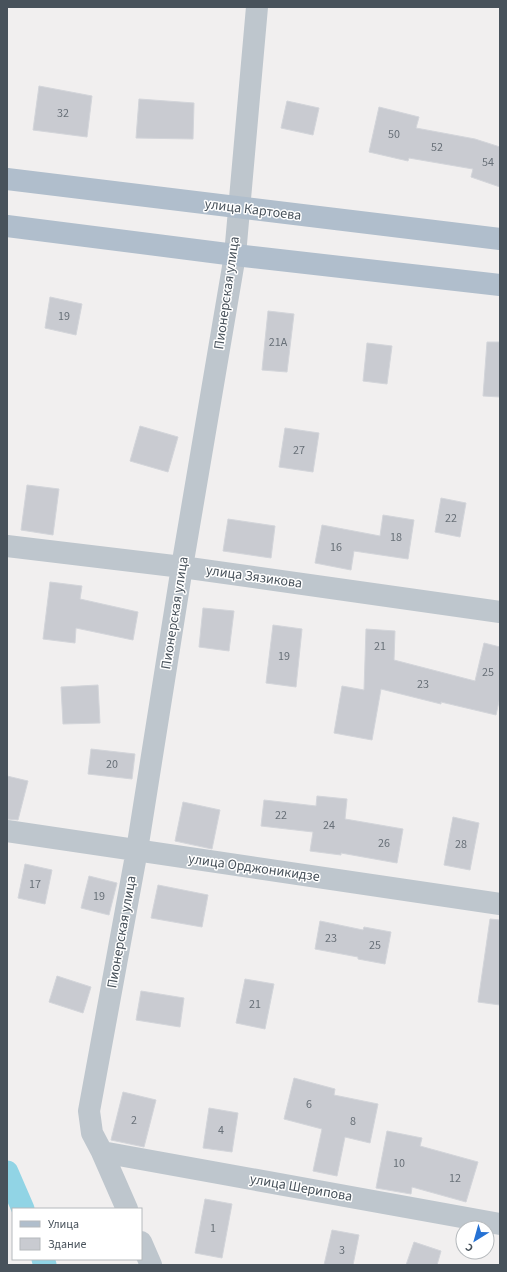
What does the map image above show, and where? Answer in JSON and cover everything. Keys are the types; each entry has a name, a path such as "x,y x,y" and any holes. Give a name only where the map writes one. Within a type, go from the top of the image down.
{"main road":[{"name":"улица Картоева","path":"7,179 500,239"},
{"path":"7,226 235,255 500,285"}],"street":[{"name":"Пионерская улица","path":"127,1208 92,1133 89,1111 137,850 182,567 235,255 238,208 258,7"},
{"name":"улица Зязикова","path":"7,546 182,567 500,612"},
{"name":"улица Орджоникидзе","path":"7,831 500,904"},
{"name":"улица Шерипова","path":"102,1152 500,1224"},
{"path":"142,1244 151,1265"}],"building":[{"path":"39,86 92,96 87,137 33,130"},
{"path":"139,99 194,103 193,139 136,138"},
{"path":"287,101 319,108 313,135 281,128"},
{"path":"379,107 419,117 416,128 475,139 500,147 500,187 471,177 473,169 409,158 408,161 369,152"},
{"path":"50,297 82,304 76,335 45,328"},
{"path":"268,311 294,314 287,372 262,370"},
{"path":"487,342 500,342 500,397 483,396"},
{"path":"367,343 392,346 387,384 363,381"},
{"path":"140,426 178,437 168,472 130,461"},
{"path":"285,428 319,433 313,472 279,467"},
{"path":"27,485 59,489 53,535 21,530"},
{"path":"441,498 466,503 460,537 435,532"},
{"path":"383,515 414,520 408,559 354,551 351,570 315,563 322,525 380,536"},
{"path":"228,519 275,526 271,558 223,551"},
{"path":"50,582 82,586 80,599 138,612 133,640 76,628 75,643 43,639"},
{"path":"203,608 234,611 229,651 199,647"},
{"path":"273,625 302,629 296,687 266,683"},
{"path":"366,629 395,631 394,660 475,681 484,643 500,647 500,697 496,715 441,702 441,704 381,689 372,740 334,733 342,686 364,690"},
{"path":"98,685 100,723 63,724 61,687"},
{"path":"91,749 135,754 132,779 88,774"},
{"path":"7,776 28,781 18,820 7,819"},
{"path":"317,796 347,799 345,819 403,829 397,863 341,853 341,855 310,851 313,832 261,826 264,800 316,806"},
{"path":"183,802 220,810 212,849 175,841"},
{"path":"453,817 479,823 470,870 444,865"},
{"path":"25,864 52,870 45,904 18,898"},
{"path":"89,876 117,883 109,915 81,908"},
{"path":"158,885 208,895 202,927 151,918"},
{"path":"490,919 500,920 500,1005 478,1002"},
{"path":"320,921 363,930 364,927 391,932 385,964 315,949"},
{"path":"57,976 91,987 83,1013 49,1002"},
{"path":"245,979 274,984 265,1029 236,1023"},
{"path":"141,991 184,998 180,1027 136,1020"},
{"path":"294,1078 335,1089 334,1095 378,1104 370,1143 345,1137 337,1176 313,1171 322,1129 284,1119"},
{"path":"123,1092 156,1100 144,1147 111,1140"},
{"path":"209,1108 238,1113 232,1152 203,1148"},
{"path":"387,1131 422,1138 420,1146 478,1162 466,1202 412,1187 411,1194 376,1188"},
{"path":"205,1199 232,1204 222,1258 195,1253"},
{"path":"332,1230 359,1235 353,1265 324,1265"},
{"path":"414,1242 441,1251 437,1265 406,1265"}],"waterway":[{"path":"7,1172 23,1208"},
{"path":"43,1260 45,1265"}]}
